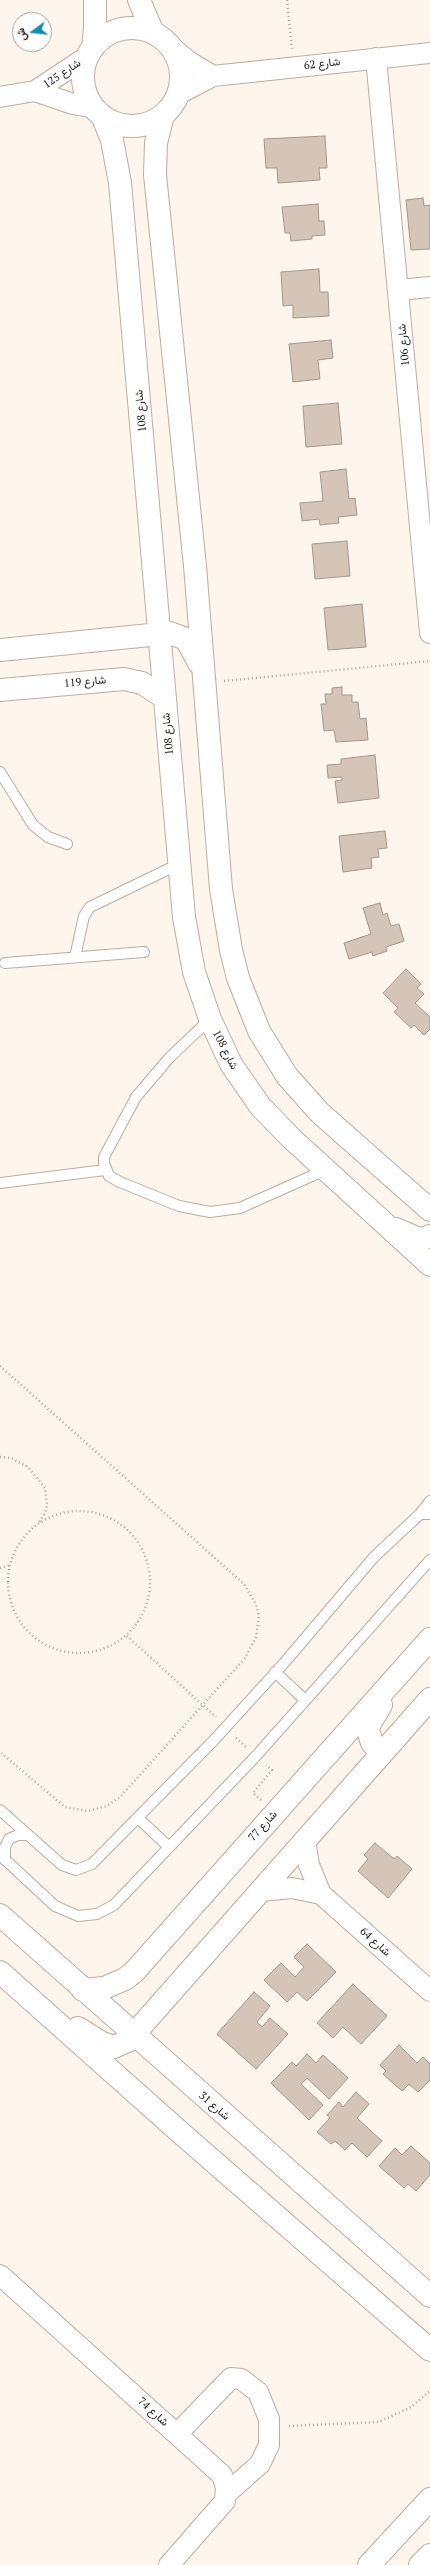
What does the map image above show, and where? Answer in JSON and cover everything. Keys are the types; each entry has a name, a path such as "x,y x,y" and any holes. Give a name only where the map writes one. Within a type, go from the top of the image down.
{"street":[{"path":"95,0 95,28 90,52 84,66 85,89 99,112 113,122 126,125 139,125 163,115"},
{"path":"139,0 161,39 177,59 181,74 177,95 163,115 156,143 155,175 204,678 221,890 227,931 247,1005 273,1056 302,1095 338,1130 430,1210"},
{"path":"90,52 102,38 120,30 140,29 161,39 188,61 213,76"},
{"name":"شارع 125","path":"0,97 35,91 90,52"},
{"name":"شارع 62","path":"177,95 213,76 430,53"},
{"name":"شارع 106","path":"376,58 399,290 430,633"},
{"name":"شارع 125","path":"35,91 99,112"},
{"name":"شارع 108","path":"99,112 112,140 120,183 179,864 188,945 210,1019 231,1064 260,1106 325,1170 430,1265"},
{"path":"399,290 430,287"},
{"path":"0,650 160,633 176,633 186,638 204,678"},
{"name":"شارع 119","path":"0,690 124,679 142,683 165,698"},
{"path":"384,1223 417,1238 422,1239 430,1236"},
{"name":"شارع 77","path":"83,1990 104,1988 115,1985 134,1972 430,1638"},
{"path":"382,1752 372,1743 369,1736 369,1725 399,1672"},
{"path":"40,2008 109,2045 122,2045 134,2035 430,1698"},
{"name":"شارع 64","path":"305,1840 309,1865 320,1894 430,1991"},
{"name":"شارع 64","path":"260,1891 292,1888 320,1894"},
{"name":"شارع 31","path":"0,1915 430,2296"},
{"path":"0,1972 430,2350"},
{"name":"شارع 74","path":"0,2275 222,2475 226,2494"},
{"path":"169,2565 225,2500 226,2494 260,2464 269,2445 270,2428 258,2392 245,2381 236,2378 226,2381 177,2434"},
{"path":"369,2565 429,2500"},
{"path":"420,2565 430,2555"}],"lane":[{"path":"0,772 33,825 48,837 67,844"},
{"path":"75,957 84,916 90,907 179,864"},
{"path":"5,963 144,952"},
{"path":"210,1019 170,1057 136,1097 107,1151 104,1163 105,1170 109,1176 120,1182 180,1206 210,1212 240,1208 325,1170"},
{"path":"0,1183 105,1170"},
{"path":"0,1810 62,1865 76,1870 92,1864 215,1739 276,1672 374,1556 425,1514 430,1502"},
{"path":"28,1835 18,1835 9,1839 3,1858 56,1906 78,1916 97,1914 114,1905 305,1700 430,1560"},
{"path":"276,1672 305,1700"},
{"path":"138,1818 169,1847"}],"path":[{"path":"287,0 294,68"},
{"path":"204,678 430,660"},
{"path":"0,1366 237,1577 250,1592 259,1617 256,1637 245,1658 120,1797 107,1806 88,1811 65,1806 0,1752"},
{"path":"0,1457 11,1458 28,1467 45,1488 47,1496 45,1513 20,1543 10,1565 9,1588 14,1610 26,1629 43,1644 64,1652 86,1653 108,1648 127,1636 142,1617 150,1594 150,1570 141,1547 126,1528 105,1516 81,1511 57,1514 36,1525"},
{"path":"0,1568 10,1565"},
{"path":"270,2428 379,2422 411,2407 430,2391"}],"building":[{"path":"325,136 327,168 319,168 320,180 278,183 277,168 266,168 264,139"},
{"path":"423,198 424,206 430,205 430,249 411,250 406,200"},
{"path":"318,204 319,221 324,221 325,235 312,236 312,239 291,241 290,233 285,233 282,207"},
{"path":"319,269 320,292 328,292 329,316 293,318 293,305 283,306 281,272"},
{"path":"331,340 333,358 318,360 320,379 293,382 289,344"},
{"path":"338,403 342,444 306,447 303,406"},
{"path":"346,469 349,499 355,498 357,515 338,517 339,523 320,525 319,519 302,521 300,503 323,501 320,472"},
{"path":"347,541 350,576 315,579 312,544"},
{"path":"362,604 366,647 328,650 324,608"},
{"path":"342,687 342,695 352,695 352,702 358,702 360,719 366,718 368,740 336,742 334,730 324,731 321,704 326,704 325,694 332,694 332,688"},
{"path":"375,755 379,798 338,803 335,781 342,780 342,777 328,778 327,765 341,764 341,759"},
{"path":"385,831 387,848 378,849 379,857 371,858 372,868 343,872 339,836"},
{"path":"380,903 383,915 387,913 391,926 399,924 404,941 386,947 387,951 373,956 372,952 349,959 344,943 371,934 363,908"},
{"path":"406,969 421,984 417,988 424,994 415,1003 430,1017 430,1029 424,1035 414,1025 411,1028 394,1012 398,1008 383,993"},
{"path":"375,1843 394,1859 397,1856 412,1869 388,1898 358,1871 368,1859 364,1855"},
{"path":"307,1944 336,1972 307,2001 297,1992 287,2002 264,1980 281,1963 295,1977 304,1967 294,1957"},
{"path":"353,1984 387,2016 361,2044 343,2027 333,2038 317,2023"},
{"path":"254,1992 270,2006 257,2022 262,2027 270,2018 288,2034 256,2069 217,2034"},
{"path":"399,2045 417,2063 423,2057 430,2064 430,2080 418,2092 409,2084 402,2091 383,2074 386,2071 380,2065"},
{"path":"307,2054 316,2063 323,2055 348,2078 329,2099 307,2078 301,2084 323,2105 309,2120 271,2083 292,2062 296,2066"},
{"path":"356,2092 369,2104 357,2118 382,2141 367,2157 352,2143 345,2150 335,2141 331,2144 317,2132 330,2118 327,2115 339,2102 343,2107"},
{"path":"411,2146 430,2163 430,2175 416,2191 408,2184 404,2188 379,2166 395,2148 402,2155"}]}
